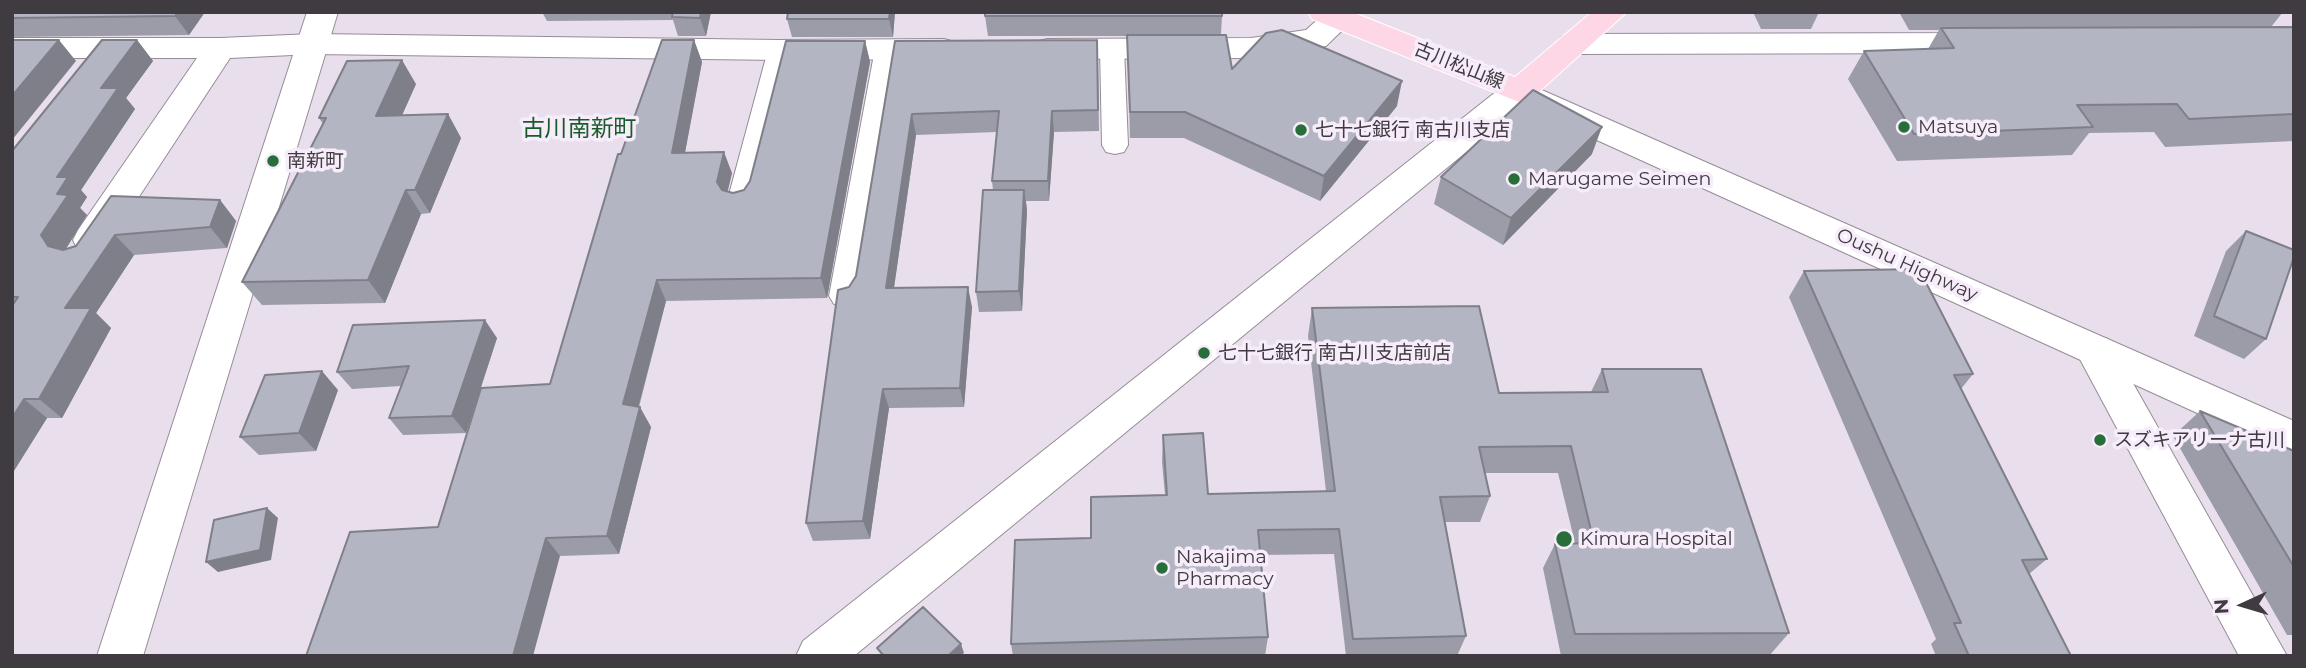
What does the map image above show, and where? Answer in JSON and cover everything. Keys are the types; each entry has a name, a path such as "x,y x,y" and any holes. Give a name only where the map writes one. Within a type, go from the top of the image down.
{"main road":[{"name":"古川松山線","path":"1332,15 1520,91 1612,12"}],"street":[{"path":"1020,49 1251,48 1315,39 1332,15"},
{"path":"120,656 318,28"},
{"path":"12,48 220,48 318,28 780,50 980,49"},
{"path":"1573,44 2017,43"},
{"path":"84,78 108,48"},
{"path":"82,254 220,48"},
{"path":"819,656 1520,91"},
{"name":"Oushu Highway","path":"1520,91 2294,440"},
{"path":"2094,350 2264,656"}],"lane":[{"path":"1112,48 1115,145"},
{"path":"741,202 780,50"},
{"path":"844,296 887,50"}],"building":[{"path":"12,12 178,12 175,16 12,18"},
{"path":"673,12 701,12 700,18 672,17"},
{"path":"788,12 890,12 889,19 787,19"},
{"path":"985,12 1222,12 1222,16 985,16"},
{"path":"2294,27 2294,114 2189,119 2177,104 2077,105 2093,127 1914,134 1864,51 1954,48 1941,28"},
{"path":"1282,30 1402,81 1324,176 1185,112 1130,112 1127,35 1226,35 1232,69 1266,33"},
{"path":"12,40 59,40 12,96"},
{"path":"102,40 137,40 101,88 118,88 57,177 68,177 57,194 68,195 41,235 48,246 63,250 76,246 111,196 220,200 210,227 115,235 65,308 91,308 39,399 24,399 12,418 12,306 18,297 12,297 12,151"},
{"path":"662,40 694,40 672,153 724,152 717,182 722,190 733,193 744,190 750,181 786,41 865,41 821,278 657,280 623,404 640,407 607,536 546,538 513,656 306,656 350,532 438,527 481,388 550,384 618,154 621,154"},
{"path":"1097,40 1098,110 1052,111 1048,181 992,181 999,111 912,114 886,288 968,287 960,388 883,389 863,521 806,523 838,290 849,287 856,276 895,41"},
{"path":"402,60 376,116 448,114 415,190 406,190 368,280 242,282 326,118 319,118 347,61"},
{"name":"Marugame Seimen","path":"1533,90 1602,127 1511,218 1441,177"},
{"path":"983,190 1024,190 1019,291 976,292"},
{"path":"2246,231 2294,250 2294,257 2266,339 2214,316"},
{"path":"1919,269 1973,374 1954,375 2047,559 2022,560 2071,656 1969,656 1954,623 1961,623 1804,271"},
{"path":"1479,306 1499,393 1608,392 1602,369 1701,369 1789,633 1575,634 1555,544 1594,543 1571,446 1479,447 1490,496 1440,497 1466,636 1353,639 1339,529 1258,530 1268,637 1011,644 1015,540 1091,538 1091,497 1167,495 1163,435 1203,433 1208,494 1335,491 1312,308"},
{"path":"485,320 452,416 389,418 409,366 337,372 353,325"},
{"path":"322,371 299,433 240,437 265,375"},
{"path":"2200,411 2294,451 2294,567"},
{"path":"267,508 260,550 206,562 214,520"},
{"path":"923,607 961,644 948,656 884,656 877,648"}],"place":[{"name":"Matsuya","path":"1904,127"},
{"name":"七十七銀行 南古川支店","path":"1301,130"},
{"name":"南新町","path":"273,161"},
{"name":"Marugame Seimen","path":"1514,179"},
{"name":"七十七銀行 南古川支店前店","path":"1204,353"},
{"name":"スズキアリーナ古川","path":"2100,440"},
{"name":"Kimura Hospital","path":"1564,539"},
{"name":"Nakajima Pharmacy","path":"1162,568"}],"district":[{"name":"古川南新町","path":"579,129"}]}
